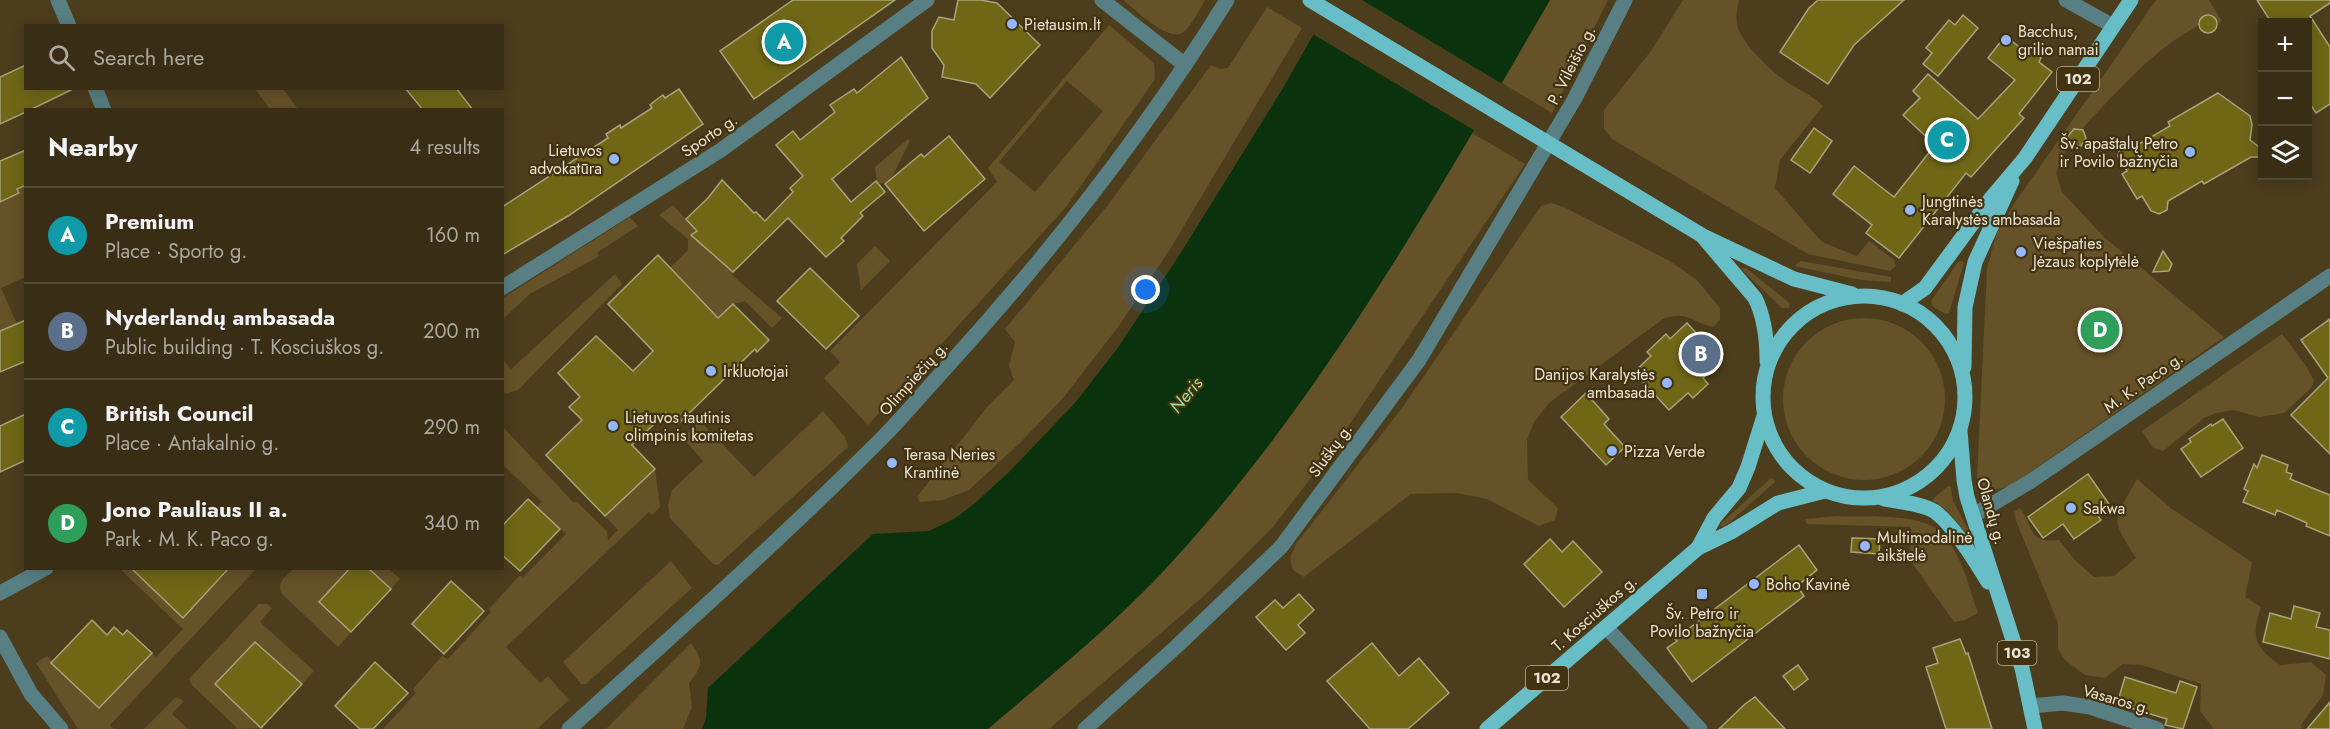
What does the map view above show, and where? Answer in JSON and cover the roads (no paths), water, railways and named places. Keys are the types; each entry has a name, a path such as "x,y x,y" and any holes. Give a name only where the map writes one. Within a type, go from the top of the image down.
{"main road":[{"path":"1310,0 1703,236 1794,279 1861,296 1884,298 1902,304 1927,318 1940,330 1955,353 1964,378"},
{"name":"102","path":"2025,158 2131,0"},
{"path":"1703,236 1755,298 1765,326 1767,364 1762,397 1764,416 1774,444 1792,469 1825,491 1860,499 1878,498 1896,493 1926,478 1949,453 1960,428 1966,398 1965,307 1975,262 2025,158"},
{"path":"1902,304 1925,288 1992,197 2025,158"},
{"path":"1767,364 1790,328 1805,315 1822,304 1841,298 1861,296"},
{"name":"T. Kosciuškos g.","path":"1698,548 1714,518 1739,488 1751,459 1764,416"},
{"name":"Olandų g.","path":"1960,428 1964,480 1999,601 2022,668 2035,729"},
{"name":"T. Kosciuškos g.","path":"1487,729 1698,548 1731,532 1778,503 1825,491"},
{"name":"Olandų g.","path":"1878,498 1921,506 1944,519 1978,566 1999,601"}],"street":[{"path":"58,0 68,24"},
{"name":"Sporto g.","path":"504,287 721,150 927,0"},
{"path":"1102,0 1185,65"},
{"name":"Olimpiečių g.","path":"569,729 875,445 989,321 1037,264 1116,161 1185,65 1227,0"},
{"name":"P. Vileišio g.","path":"1548,147 1625,0"},
{"path":"2066,0 2113,26"},
{"path":"96,90 103,108"},
{"name":"Sluškų g.","path":"1085,729 1281,547 1419,360 1548,147"},
{"name":"M. K. Paco g.","path":"1974,515 2031,481 2329,278"},
{"path":"0,593 42,570"},
{"path":"1606,627 1700,729"},
{"path":"0,638 31,694 61,729"},
{"name":"Vasaros g.","path":"2031,706 2063,703 2090,707 2157,729"}],"water":[{"name":"Neris","path":"1333,0 1550,0 1417,226 1370,300 1270,443 1216,512 1158,577 1117,617 988,729 702,729 706,718 708,688 873,534 929,531 954,519 1009,472 1074,404 1117,349 1182,251 1283,88"}],"place":[{"name":"Pietausim.lt","path":"1012,24"},
{"name":"Bacchus, grilio namai","path":"2006,40"},
{"name":"Premium","path":"784,42"},
{"name":"British Council","path":"1947,140"},
{"name":"Šv. apaštalų Petro ir Povilo bažnyčia","path":"2190,152"},
{"name":"Lietuvos advokatūra","path":"614,159"},
{"name":"Jungtinės Karalystės ambasada","path":"1910,210"},
{"name":"Viešpaties Jėzaus koplytėlė","path":"2021,252"},
{"name":"Jono Pauliaus II a.","path":"2100,330"},
{"name":"Nyderlandų ambasada","path":"1701,354"},
{"name":"Irkluotojai","path":"711,371"},
{"name":"Danijos Karalystės ambasada","path":"1667,383"},
{"name":"Lietuvos tautinis olimpinis komitetas","path":"613,426"},
{"name":"Pizza Verde","path":"1612,451"},
{"name":"Terasa Neries Krantinė","path":"892,463"},
{"name":"Sakwa","path":"2071,508"},
{"name":"Multimodalinė aikštelė","path":"1865,546"},
{"name":"Boho Kavinė","path":"1754,584"},
{"name":"Šv. Petro ir Povilo bažnyčia","path":"1702,594"}]}
